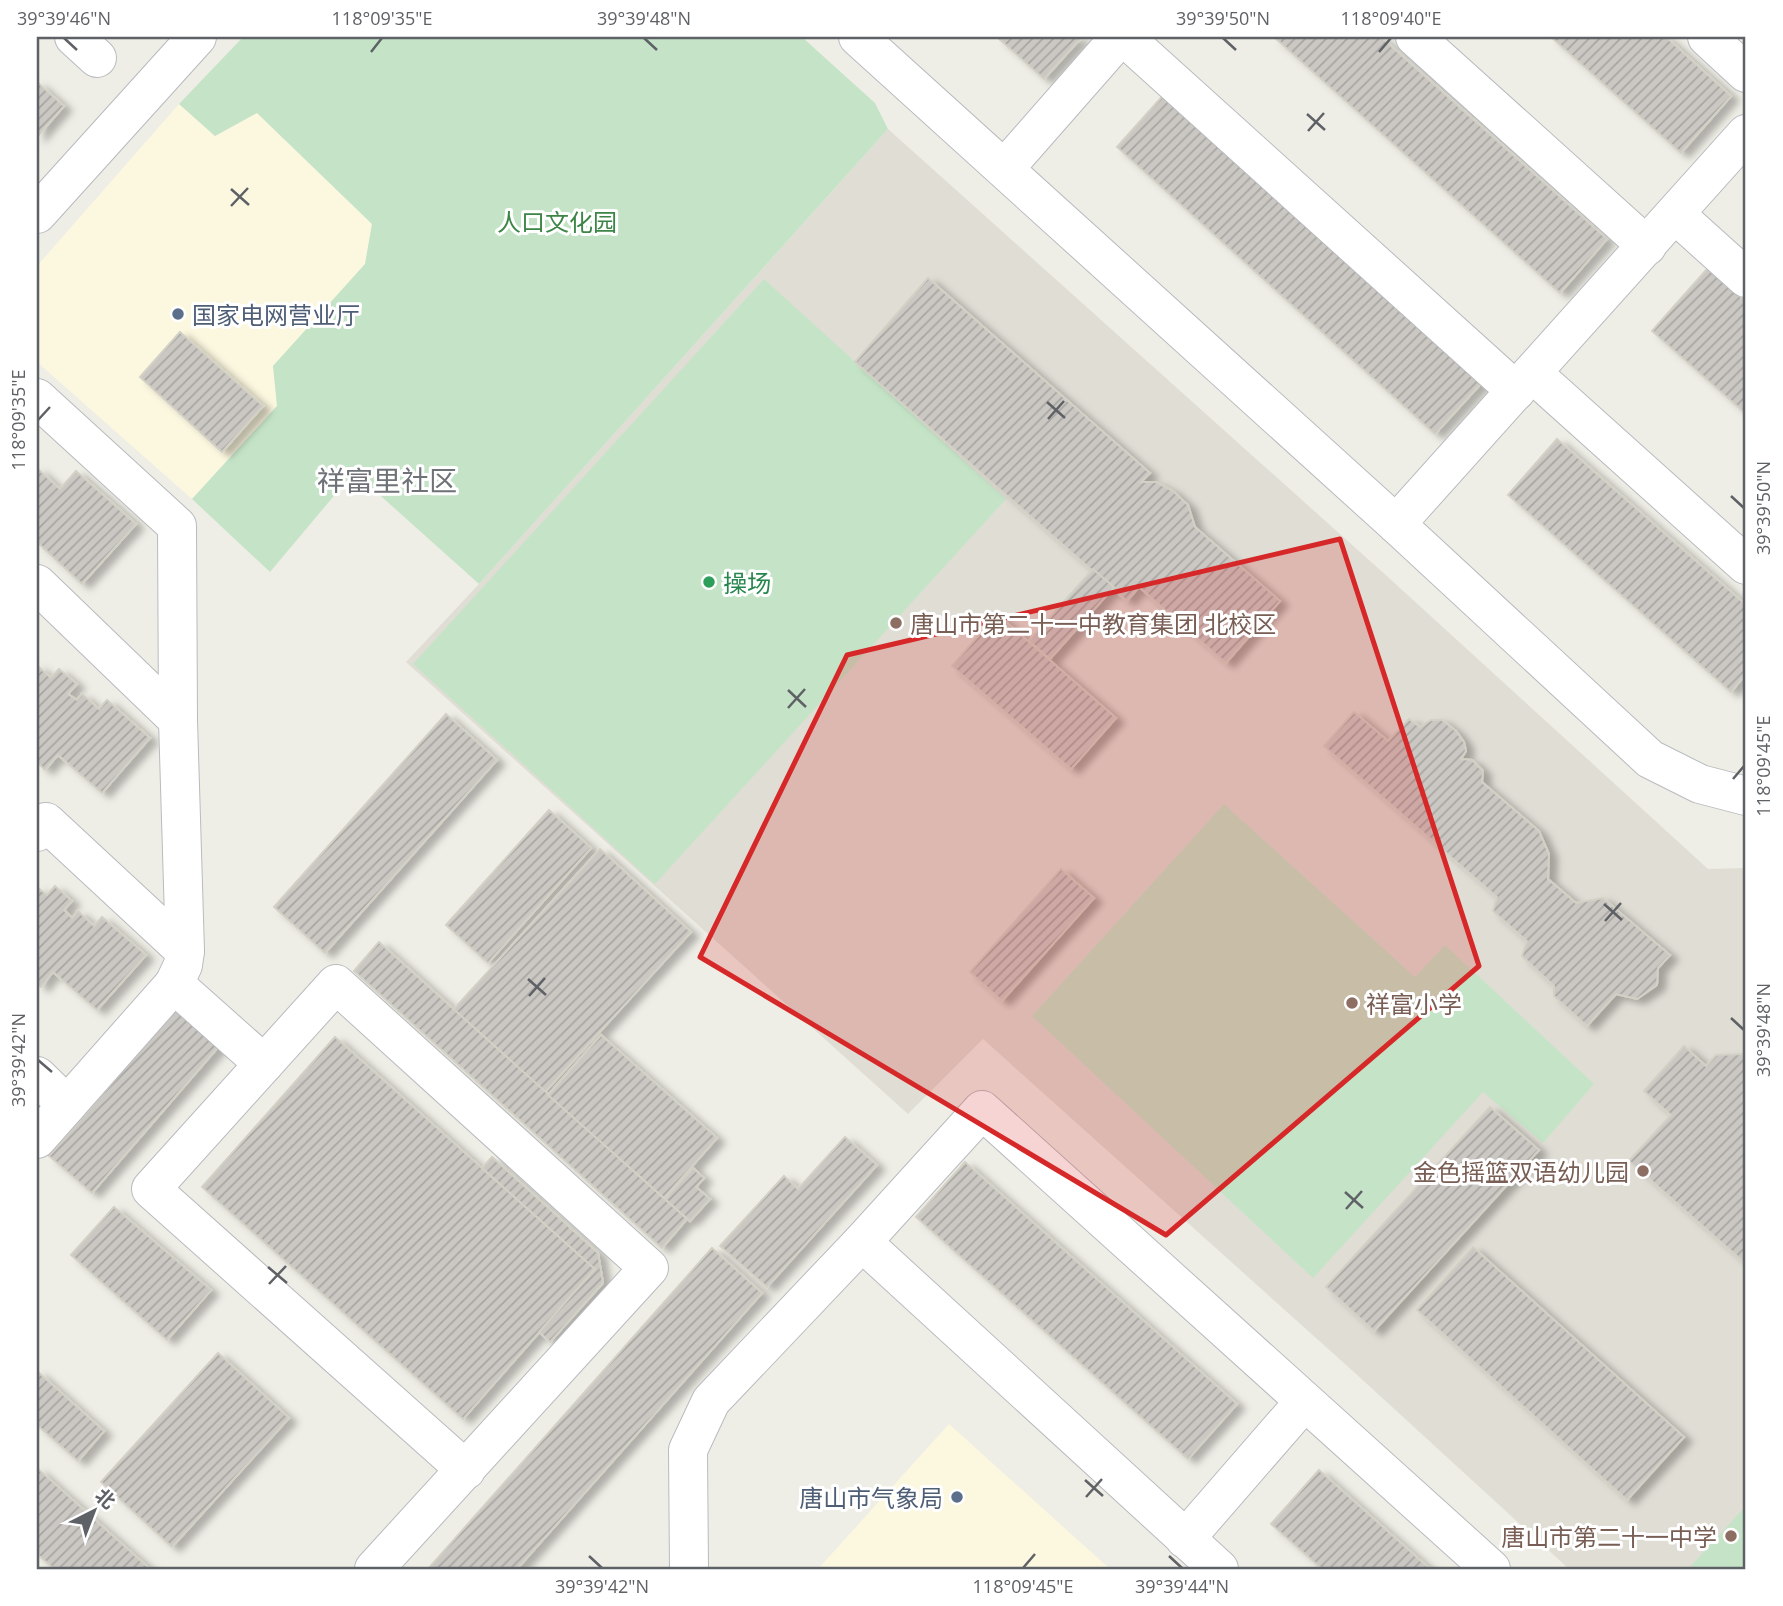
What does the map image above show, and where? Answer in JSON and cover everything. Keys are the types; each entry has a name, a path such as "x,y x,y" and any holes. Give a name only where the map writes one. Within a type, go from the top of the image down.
{"street":[{"path":"37,214 197,37"},
{"path":"858,37 1396,524 1650,759 1700,784 1746,796"},
{"path":"1005,168 1122,37 1524,382 1746,565"},
{"path":"1415,37 1647,246"},
{"path":"1707,37 1746,73"},
{"path":"1396,524 1746,134"},
{"path":"1675,214 1746,278"},
{"path":"37,398 177,526 179,968 37,1139"},
{"path":"37,584 178,720"},
{"path":"40,822 179,968 264,1064"},
{"path":"374,1569 466,1470 649,1268 336,984 151,1189 466,1470"},
{"path":"37,1076 67,1105"},
{"path":"689,1569 688,1450 711,1401 862,1242 982,1110 1491,1569"},
{"path":"862,1242 1219,1569"},
{"path":"1185,1539 1304,1402"}],"highlighted area":[{"path":"1340,539 1479,966 1166,1235 700,957 847,655"}],"shaded area":[{"name":"国家电网营业厅","path":"179,104 215,136 257,113 372,224 365,264 273,366 277,406 192,499 37,362 37,266"},
{"path":"888,129 1389,578 1708,869 1746,868 1746,1569 1569,1569 983,1039 908,1114 406,662"},
{"name":"唐山市气象局","path":"949,1424 1110,1569 818,1569"}],"green space":[{"name":"人口文化园","path":"243,37 802,37 875,103 888,129 479,584 354,472 270,572 192,499 277,406 273,366 365,264 372,224 257,113 215,136 179,104"},
{"name":"操场","path":"764,279 1006,499 655,884 413,664"},
{"path":"1224,804 1415,977 1445,945 1594,1084 1543,1143 1483,1092 1313,1278 1032,1016"},
{"name":"唐山市第二十一中学","path":"1746,1506 1746,1569 1688,1569"}],"building":[{"path":"997,37 1082,37 1044,79"},
{"path":"1274,37 1381,37 1607,239 1560,293"},
{"path":"1551,37 1666,37 1731,96 1681,153"},
{"path":"37,82 64,106 37,137"},
{"path":"1168,90 1487,377 1435,434 1117,147"},
{"path":"1708,268 1746,302 1746,414 1652,331"},
{"path":"928,278 1150,473 1141,482 1156,482 1173,491 1188,505 1195,527 1280,601 1226,663 1139,587 1127,601 855,362"},
{"path":"180,332 263,406 222,452 140,377"},
{"path":"1557,439 1746,605 1746,674 1731,692 1508,495"},
{"path":"37,468 60,489 76,471 136,524 82,584 37,542"},
{"path":"1093,569 1114,587 1050,659 1029,641"},
{"path":"997,614 1116,718 1071,769 952,666"},
{"path":"37,665 51,678 59,669 77,684 68,694 77,700 82,694 99,709 107,700 150,738 102,793 58,755 45,770 37,762"},
{"path":"1354,712 1388,741 1409,719 1420,727 1431,720 1442,720 1456,731 1464,742 1466,751 1461,759 1472,760 1483,771 1482,782 1539,831 1549,854 1548,879 1576,903 1603,898 1670,955 1658,968 1657,985 1637,999 1616,994 1587,1026 1554,996 1554,986 1522,956 1527,941 1493,911 1497,897 1324,746"},
{"path":"446,714 497,760 325,953 274,907"},
{"path":"549,810 591,848 488,963 446,925"},
{"path":"600,849 691,932 543,1094 452,1011"},
{"path":"1061,869 1094,898 1002,1001 970,972"},
{"path":"55,886 72,901 64,910 72,918 78,911 94,926 102,917 146,955 97,1010 53,972 41,987 37,984 37,887 47,895"},
{"path":"379,942 687,1219 662,1248 354,971"},
{"path":"177,1008 220,1045 92,1193 49,1156"},
{"path":"601,1035 717,1138 664,1198 548,1095"},
{"path":"335,1037 595,1269 463,1419 202,1187"},
{"path":"1684,1046 1706,1066 1716,1055 1746,1054 1746,1264 1629,1161 1671,1115 1644,1091"},
{"path":"1490,1107 1539,1150 1374,1331 1326,1287"},
{"path":"845,1137 877,1165 767,1287 720,1246 784,1176 798,1189"},
{"path":"492,1157 598,1253 603,1283 550,1342 539,1332 595,1269 482,1168"},
{"path":"965,1162 1237,1404 1188,1459 916,1217"},
{"path":"693,1168 704,1178 696,1187 710,1199 690,1221 665,1199"},
{"path":"114,1207 211,1290 167,1340 71,1255"},
{"path":"1473,1247 1684,1437 1627,1500 1417,1310"},
{"path":"712,1248 762,1293 517,1569 428,1569"},
{"path":"218,1353 289,1418 172,1547 101,1482"},
{"path":"37,1371 104,1431 78,1461 37,1425"},
{"path":"37,1468 150,1569 54,1569 37,1554"},
{"path":"1319,1470 1430,1569 1322,1569 1271,1524"}],"place":[{"name":"国家电网营业厅","path":"178,314"},
{"name":"操场","path":"709,582"},
{"name":"唐山市第二十一中教育集团 北校区","path":"896,623"},
{"name":"祥富小学","path":"1352,1003"},
{"name":"金色摇篮双语幼儿园","path":"1643,1171"},
{"name":"唐山市气象局","path":"957,1497"},
{"name":"唐山市第二十一中学","path":"1731,1536"}],"district":[{"name":"祥富里社区","path":"387,480"}]}
